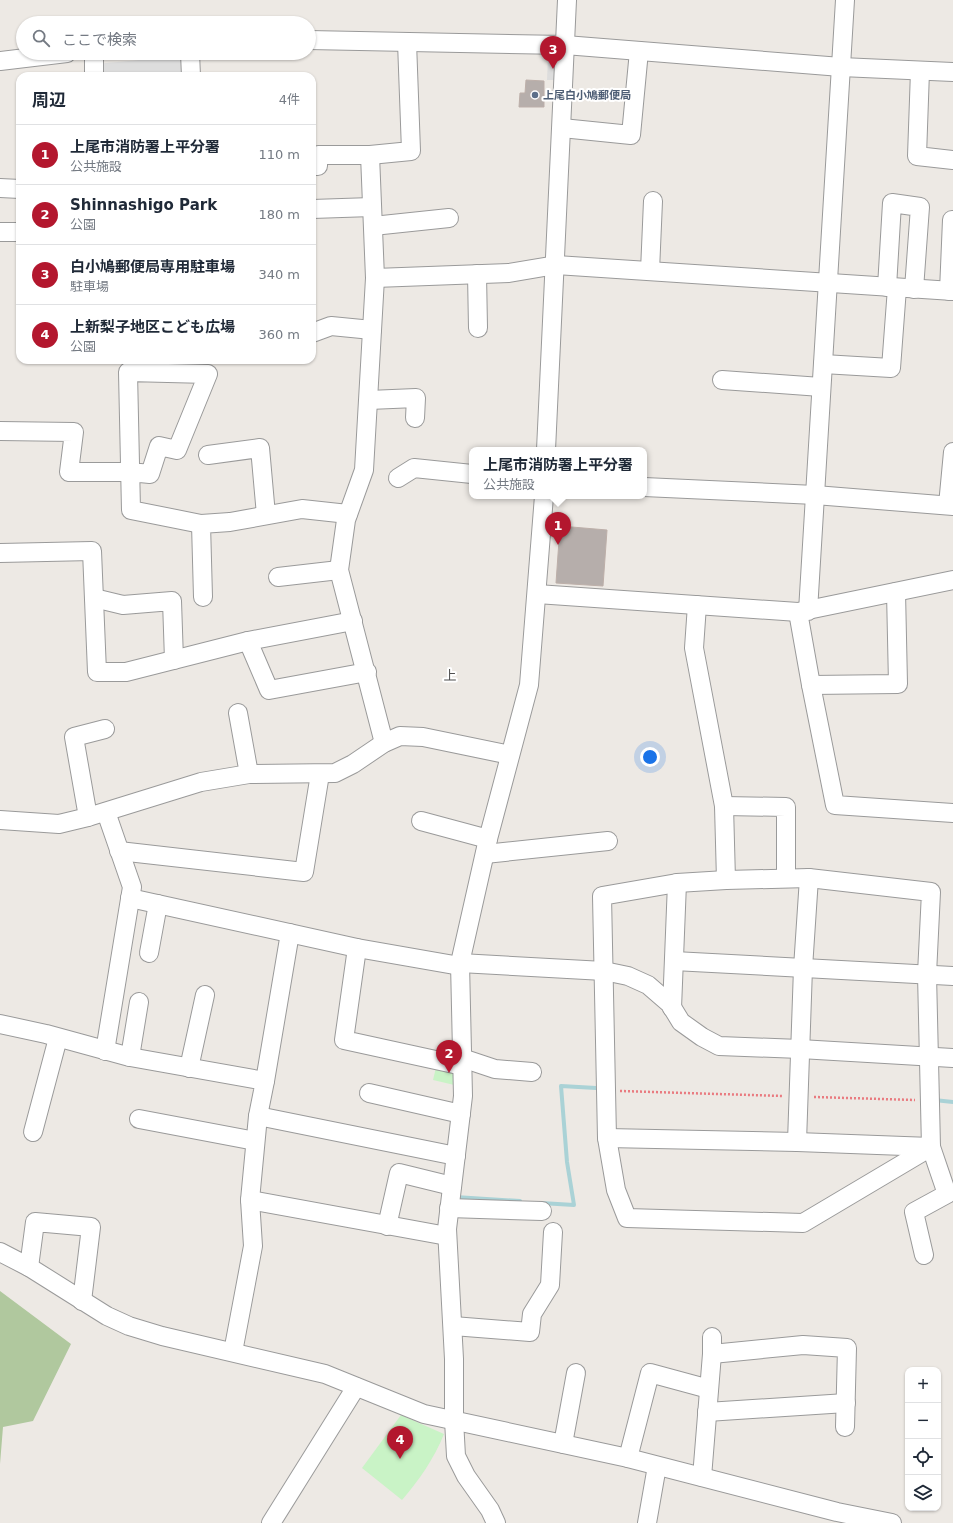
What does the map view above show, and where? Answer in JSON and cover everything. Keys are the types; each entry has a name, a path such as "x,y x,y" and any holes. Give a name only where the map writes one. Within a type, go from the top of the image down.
{"street":[{"path":"546,447 556,265 567,0"},
{"path":"845,0 815,495 803,611 811,685 835,805 953,813"},
{"path":"316,40 565,45 841,67 953,72"},
{"path":"316,166 318,166 318,155 370,155 410,151 407,42"},
{"path":"562,128 631,135 639,51"},
{"path":"0,61 16,59"},
{"path":"94,60 94,72"},
{"path":"190,60 191,72"},
{"path":"920,70 917,156 953,160"},
{"path":"370,155 375,278 364,470 346,520 339,570 367,672 384,743"},
{"path":"0,188 16,189"},
{"path":"650,271 652,201"},
{"path":"316,209 372,208"},
{"path":"373,226 449,218"},
{"path":"375,278 509,273 556,265 951,291 952,220"},
{"path":"0,232 16,232"},
{"path":"477,274 478,328"},
{"path":"823,364 891,368 900,288"},
{"path":"316,332 331,326 372,330"},
{"path":"0,431 74,432 69,472 130,472 150,474 159,446 177,450 208,374 128,372 130,472 131,510 201,524 230,522 302,509 348,514"},
{"path":"722,380 821,387"},
{"path":"368,400 416,398 415,418"},
{"path":"208,455 260,448 266,516"},
{"path":"647,486 815,495 951,505 953,452"},
{"path":"398,478 414,468 469,474"},
{"path":"496,1523 490,1510 466,1476 456,1456 453,1326 447,1236 463,1096 460,965 487,846 510,755 530,685 544,499"},
{"path":"201,524 203,596"},
{"path":"0,553 92,551 97,672 126,672 248,641 353,621"},
{"path":"278,577 339,570"},
{"path":"537,594 803,611 953,580"},
{"path":"811,685 898,684 896,592"},
{"path":"94,598 123,605 172,601 174,660"},
{"path":"697,605 694,648 724,806 726,880"},
{"path":"248,641 269,690 367,672"},
{"path":"238,713 249,774"},
{"path":"88,817 74,737 105,729"},
{"path":"0,823 59,824 106,812 201,782 249,774 335,773 384,743 400,736 423,737 510,755"},
{"path":"119,851 304,872 320,774"},
{"path":"724,806 786,807 786,878"},
{"path":"106,812 132,887 106,1051"},
{"path":"421,822 487,846 608,841"},
{"path":"924,1255 914,1212 947,1194 931,1147 927,974 931,892 809,878 786,878 677,883 602,896 607,1138 616,1190 627,1218 803,1223 931,1147"},
{"path":"797,1142 803,968 809,878"},
{"path":"672,1008 677,883"},
{"path":"130,898 357,948 460,965 604,971 628,976 648,985 670,1004 681,1022 702,1037 719,1046 953,1058"},
{"path":"149,953 158,904"},
{"path":"233,1352 253,1246 250,1200 258,1116 290,933"},
{"path":"357,948 344,1040 495,1069 532,1072"},
{"path":"674,961 953,976"},
{"path":"189,1068 205,995"},
{"path":"130,1057 139,1002"},
{"path":"0,1024 130,1057 265,1081"},
{"path":"33,1132 58,1038"},
{"path":"369,1093 461,1114"},
{"path":"258,1116 456,1156"},
{"path":"139,1119 255,1141"},
{"path":"607,1138 797,1142 931,1147"},
{"path":"387,1226 399,1172 452,1186"},
{"path":"250,1200 447,1236"},
{"path":"450,1208 542,1211"},
{"path":"29,1267 35,1222 92,1227 82,1302"},
{"path":"453,1326 530,1332 532,1314 550,1285 553,1232"},
{"path":"0,1252 29,1267 82,1302 129,1326 162,1336 325,1374 424,1414 628,1458 702,1477 836,1518 892,1523"},
{"path":"702,1477 712,1345 802,1345 847,1348 844,1427"},
{"path":"563,1444 576,1373"},
{"path":"628,1458 650,1373 709,1388"},
{"path":"271,1523 356,1386"},
{"path":"707,1412 846,1403"},
{"path":"647,1523 657,1466"}],"path":[{"path":"606,1090 930,1100"}],"green space":[{"path":"438,1059 463,1066 463,1087 433,1080"},
{"path":"0,1291 71,1344 33,1421 3,1427 0,1464"},
{"path":"401,1415 444,1434 426,1469 402,1500 362,1468"}],"shaded area":[{"path":"548,57 558,57 557,80 547,80"},
{"path":"140,60 185,60 185,72 96,72 95,64"}],"building":[{"path":"526,80 544,81 544,107 519,107 520,93 525,93"},
{"path":"560,526 607,530 603,586 556,583"}],"waterway":[{"path":"541,1203 574,1205 567,1162 561,1086 596,1088"},
{"path":"934,1100 953,1102"},
{"path":"455,1197 520,1201"}],"place":[{"name":"白小鳩郵便局専用駐車場","path":"553,69"},
{"name":"上尾白小鳩郵便局","path":"535,95"},
{"name":"上尾市消防署上平分署","path":"558,545"},
{"name":"Shinnashigo Park","path":"449,1073"},
{"name":"上新梨子地区こども広場","path":"400,1459"}],"district":[{"name":"上","path":"450,675"}]}
